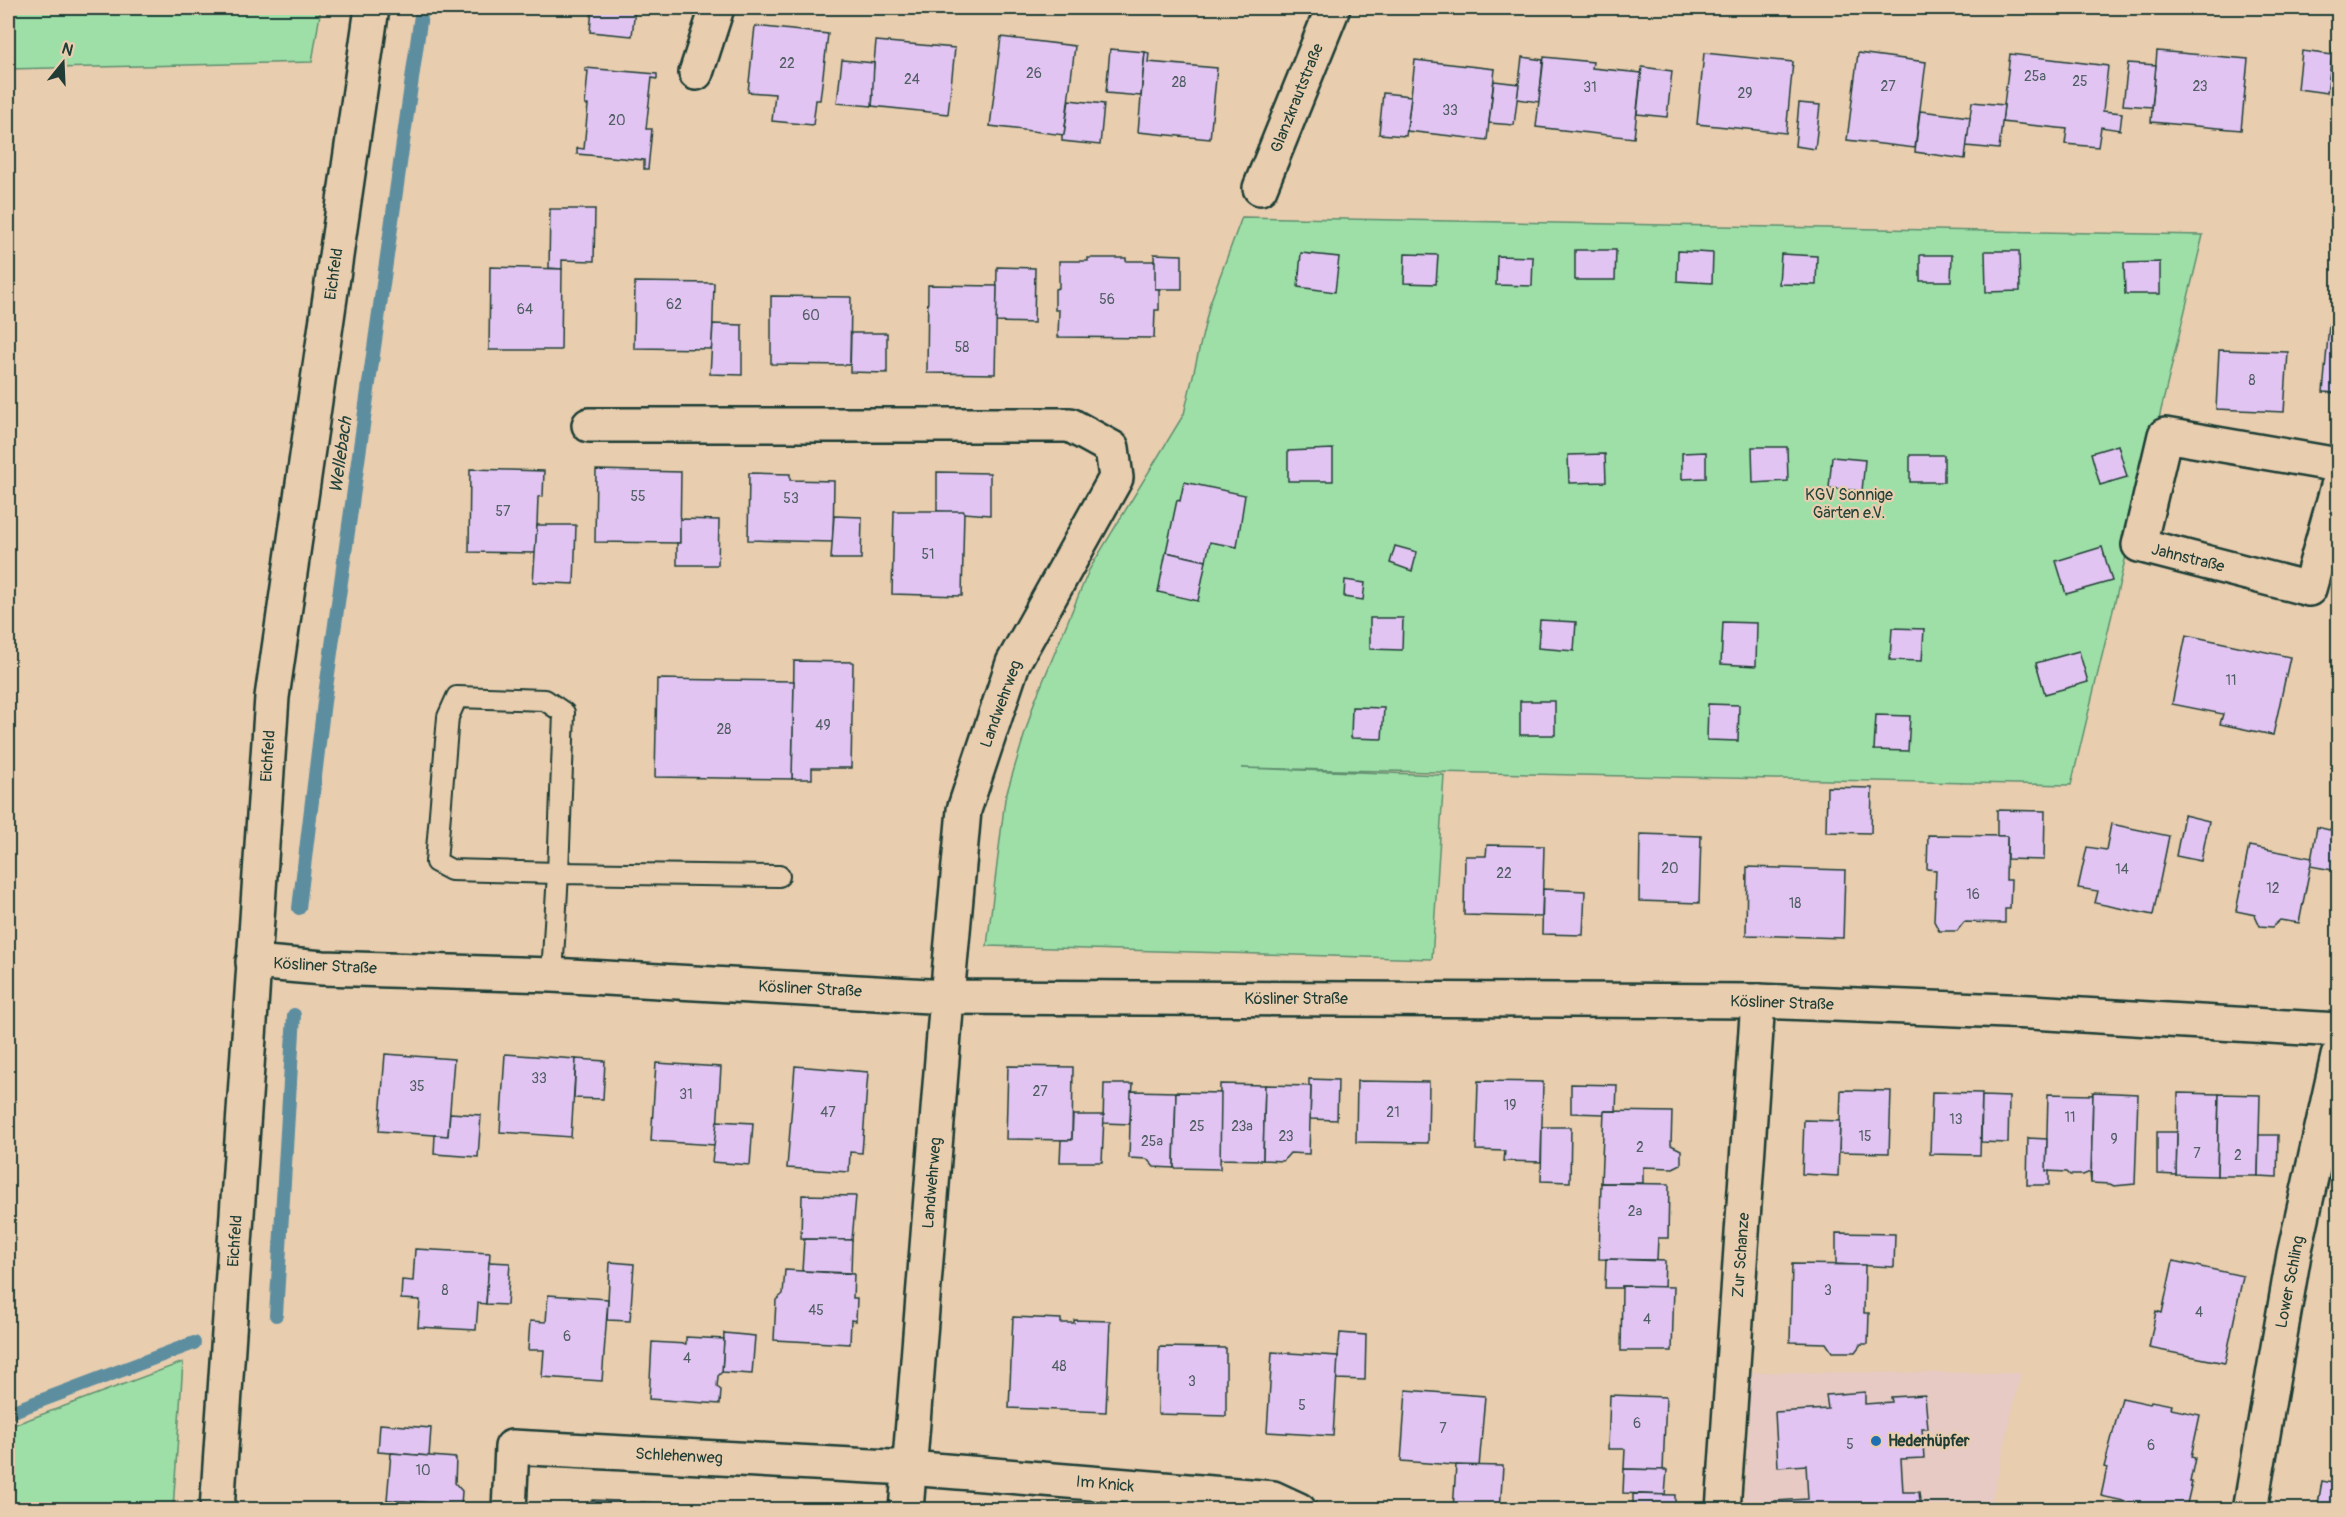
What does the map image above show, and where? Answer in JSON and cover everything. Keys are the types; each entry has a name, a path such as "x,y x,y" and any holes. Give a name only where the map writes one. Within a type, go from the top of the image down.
{"street":[{"name":"Eichfeld","path":"217,1509 272,697 372,8"},
{"path":"696,73 717,8"},
{"name":"Glanzkrautstraße","path":"1260,188 1333,8"},
{"name":"Landwehrweg","path":"589,424 1070,425 1112,448 1116,478 1013,663 964,810 906,1509"},
{"name":"Jahnstraße","path":"2338,465 2165,435 2139,545 2309,589 2338,486"},
{"name":"Kösliner Straße","path":"253,962 323,968 552,975 947,997 1758,1001 2338,1029"},
{"name":"Zur Schanze","path":"1723,1509 1758,1001"},
{"name":"Lower Schling","path":"2250,1509 2294,1254 2338,1056"},
{"name":"Schlehenweg","path":"509,1509 512,1447 909,1468"},
{"name":"Im Knick","path":"909,1468 1273,1498 1299,1509"}],"lane":[{"path":"552,975 558,873 564,713 545,700 457,697 448,717 436,862 451,870 558,873 779,876"}],"shaded area":[{"name":"Hederhüpfer","path":"1751,1372 2021,1373 1990,1509 1744,1510"}],"green space":[{"path":"8,8 321,8 312,62 8,69"},
{"name":"KGV Sonnige Gärten e.V.","path":"1242,217 2203,235 2071,785 1242,768 1444,775 1432,959 987,946 1005,799 1034,703 1089,570 1184,414 1210,303"},
{"path":"183,1362 173,1509 8,1509 8,1427"}],"building":[{"path":"592,8 635,8 632,36 590,32"},
{"path":"2336,18 2338,19 2338,85 2328,83"},
{"path":"755,26 828,34 820,100 816,100 813,125 772,121 775,94 748,92"},
{"path":"1001,37 1075,46 1064,135 990,126"},
{"path":"876,41 955,48 948,114 872,106"},
{"path":"1110,49 1145,52 1141,96 1106,93"},
{"path":"2157,51 2248,59 2241,130 2151,122"},
{"path":"2302,51 2332,55 2327,93 2298,89"},
{"path":"1145,52 1149,53 1148,62 1217,68 1210,139 1138,132"},
{"path":"1704,53 1793,62 1786,133 1697,124"},
{"path":"1858,53 1926,62 1915,148 1847,140"},
{"path":"2010,54 2108,66 2103,111 2122,113 2120,130 2101,127 2098,147 2065,144 2067,129 2002,122"},
{"path":"1522,57 1543,60 1539,102 1517,99"},
{"path":"1544,57 1593,62 1592,68 1641,73 1634,138 1536,127"},
{"path":"842,60 874,63 872,106 837,103"},
{"path":"1415,60 1495,69 1487,140 1407,131"},
{"path":"2128,63 2156,65 2152,107 2123,105"},
{"path":"1642,67 1672,71 1667,117 1637,114"},
{"path":"585,68 657,74 657,79 652,78 646,129 652,129 648,169 644,169 644,160 577,154 577,148 584,149 588,105 585,105 588,71 585,71"},
{"path":"1494,81 1519,84 1514,125 1489,123"},
{"path":"1383,93 1411,96 1406,136 1379,134"},
{"path":"1069,100 1104,104 1100,145 1062,141"},
{"path":"1972,102 2004,105 1999,149 1966,146"},
{"path":"1799,103 1820,105 1815,149 1795,146"},
{"path":"1920,111 1970,117 1965,159 1915,152"},
{"path":"550,209 595,209 594,261 562,260 562,269 549,268"},
{"path":"1575,250 1616,250 1615,280 1575,280"},
{"path":"1678,251 1713,253 1712,283 1677,281"},
{"path":"1985,251 2019,251 2020,291 1986,292"},
{"path":"1301,253 1339,257 1335,292 1298,287"},
{"path":"1154,254 1182,255 1182,289 1155,289"},
{"path":"1405,254 1438,255 1436,284 1404,283"},
{"path":"1781,254 1817,256 1816,285 1779,284"},
{"path":"1920,255 1952,255 1951,281 1920,281"},
{"path":"1497,256 1533,257 1532,286 1496,285"},
{"path":"1088,258 1155,261 1155,289 1159,289 1159,310 1155,310 1154,338 1058,337 1059,310 1055,310 1055,289 1059,288 1059,261 1088,261"},
{"path":"2160,262 2160,294 2125,294 2124,263"},
{"path":"490,267 562,269 561,350 489,350"},
{"path":"997,267 1035,268 1034,323 996,322"},
{"path":"635,282 714,283 712,349 634,348"},
{"path":"928,285 997,286 995,374 927,373"},
{"path":"771,296 851,297 850,365 771,364"},
{"path":"713,324 742,325 742,375 710,374"},
{"path":"2329,325 2338,326 2338,393 2323,392"},
{"path":"851,333 887,333 887,373 850,372"},
{"path":"2219,350 2288,352 2284,412 2216,409"},
{"path":"2118,445 2127,477 2100,485 2091,453"},
{"path":"1752,447 1787,447 1788,481 1753,483"},
{"path":"1333,449 1333,481 1288,481 1288,451"},
{"path":"1706,452 1706,478 1682,479 1682,453"},
{"path":"1605,454 1606,482 1569,483 1568,455"},
{"path":"1910,455 1944,455 1944,482 1910,482"},
{"path":"1832,457 1865,460 1862,491 1829,488"},
{"path":"470,469 544,471 543,496 538,497 536,553 469,552"},
{"path":"596,470 681,472 680,543 595,542"},
{"path":"937,472 990,473 990,515 937,511"},
{"path":"749,473 790,474 790,480 834,481 833,542 748,540"},
{"path":"1184,482 1245,495 1237,547 1210,542 1206,561 1166,552 1177,500 1180,501"},
{"path":"894,511 964,511 962,596 892,594"},
{"path":"834,516 862,517 861,559 831,559"},
{"path":"680,519 719,520 718,565 677,565"},
{"path":"537,525 576,525 574,584 533,582"},
{"path":"1395,546 1417,552 1412,571 1390,563"},
{"path":"2102,547 2112,581 2066,594 2056,561"},
{"path":"1166,552 1206,561 1198,601 1158,592"},
{"path":"1345,580 1365,583 1363,600 1344,597"},
{"path":"1370,618 1403,618 1402,650 1370,649"},
{"path":"1540,620 1576,622 1574,651 1538,648"},
{"path":"1723,622 1757,623 1756,666 1721,664"},
{"path":"1892,628 1924,629 1922,661 1890,660"},
{"path":"2186,635 2290,657 2273,735 2220,724 2223,714 2172,704"},
{"path":"2079,651 2088,682 2045,694 2036,663"},
{"path":"794,661 853,662 851,768 812,768 812,779 792,779"},
{"path":"657,679 794,681 792,779 655,777"},
{"path":"1520,701 1555,701 1555,735 1520,735"},
{"path":"1708,704 1739,705 1738,741 1707,740"},
{"path":"1352,707 1384,708 1382,739 1351,738"},
{"path":"1876,715 1910,716 1908,751 1874,750"},
{"path":"1827,787 1872,788 1871,833 1826,832"},
{"path":"1997,810 2045,811 2044,860 2007,859 2007,836 1997,836"},
{"path":"2184,815 2209,821 2201,861 2176,856"},
{"path":"2111,824 2169,836 2153,915 2095,903 2098,891 2078,888 2087,847 2106,850"},
{"path":"2317,827 2338,832 2338,871 2310,866"},
{"path":"1640,834 1701,836 1699,903 1639,901"},
{"path":"1928,835 2007,836 2006,880 2011,880 2010,909 2005,909 2005,923 1964,922 1957,931 1939,931 1934,921 1936,870 1927,869"},
{"path":"1487,845 1544,846 1542,917 1464,915 1465,856 1486,856"},
{"path":"2249,846 2312,858 2299,923 2280,920 2272,927 2260,926 2255,915 2236,911"},
{"path":"1747,867 1845,870 1843,938 1746,935"},
{"path":"1543,889 1585,891 1583,935 1542,934"},
{"path":"385,1054 454,1059 448,1136 379,1131"},
{"path":"505,1054 576,1059 571,1137 500,1132"},
{"path":"576,1059 605,1061 603,1099 574,1098"},
{"path":"656,1063 721,1067 716,1145 651,1141"},
{"path":"795,1066 868,1072 862,1153 850,1152 849,1172 787,1168"},
{"path":"1008,1066 1073,1067 1072,1140 1006,1139"},
{"path":"1309,1079 1338,1080 1337,1120 1310,1119 1311,1086"},
{"path":"1357,1081 1429,1082 1428,1143 1356,1142"},
{"path":"1478,1081 1543,1082 1541,1162 1504,1161 1505,1151 1476,1150"},
{"path":"1104,1084 1133,1084 1130,1124 1103,1123"},
{"path":"1220,1084 1265,1085 1263,1160 1219,1159"},
{"path":"1571,1084 1617,1085 1616,1111 1604,1111 1604,1114 1571,1113"},
{"path":"1265,1085 1311,1086 1309,1154 1290,1153 1283,1161 1263,1160"},
{"path":"1841,1090 1891,1091 1889,1153 1839,1152"},
{"path":"1131,1091 1176,1092 1174,1168 1154,1167 1147,1159 1129,1158"},
{"path":"1176,1092 1221,1093 1220,1169 1174,1168"},
{"path":"1932,1092 1982,1093 1980,1155 1930,1154"},
{"path":"2093,1092 2091,1183 2090,1172 2083,1175 2070,1175 2067,1172 2046,1171 2048,1094 2092,1095"},
{"path":"2093,1092 2138,1094 2135,1184 2114,1186 2091,1183"},
{"path":"2178,1093 2219,1094 2217,1176 2176,1175"},
{"path":"2219,1094 2260,1095 2258,1176 2217,1176"},
{"path":"1982,1096 2009,1097 2008,1143 1981,1142"},
{"path":"1604,1111 1672,1112 1671,1145 1681,1150 1681,1164 1673,1168 1643,1167 1643,1183 1601,1183"},
{"path":"450,1113 481,1115 478,1157 434,1154 435,1135 448,1136"},
{"path":"1073,1115 1104,1115 1102,1162 1060,1162 1061,1140 1072,1140"},
{"path":"1804,1120 1840,1121 1838,1176 1802,1174"},
{"path":"717,1121 753,1123 750,1165 712,1162"},
{"path":"1542,1127 1571,1127 1570,1182 1541,1181"},
{"path":"2157,1132 2177,1132 2176,1175 2157,1174"},
{"path":"2259,1135 2278,1135 2277,1177 2258,1176"},
{"path":"2028,1138 2047,1139 2046,1171 2049,1171 2049,1185 2027,1185"},
{"path":"1601,1183 1669,1184 1668,1238 1658,1238 1657,1260 1599,1259"},
{"path":"802,1195 856,1196 852,1240 801,1239"},
{"path":"1836,1233 1895,1234 1894,1267 1836,1264"},
{"path":"804,1239 852,1240 851,1273 802,1271"},
{"path":"415,1249 490,1253 486,1304 478,1303 476,1330 418,1327 420,1300 401,1299 402,1280 413,1281"},
{"path":"1606,1259 1665,1261 1664,1287 1605,1288"},
{"path":"2173,1261 2243,1276 2225,1363 2149,1348 2156,1311 2162,1313"},
{"path":"489,1262 510,1263 507,1305 486,1304"},
{"path":"610,1262 634,1264 630,1321 607,1320"},
{"path":"1792,1264 1865,1265 1864,1313 1869,1313 1868,1344 1861,1344 1855,1352 1832,1352 1826,1343 1790,1342"},
{"path":"785,1270 854,1274 853,1298 857,1298 856,1321 851,1320 850,1344 774,1340 776,1300 783,1294"},
{"path":"1622,1286 1674,1287 1672,1351 1621,1351"},
{"path":"548,1295 608,1299 602,1381 542,1377 544,1350 528,1350 530,1321 546,1322"},
{"path":"1013,1317 1061,1319 1061,1323 1074,1323 1074,1320 1110,1321 1106,1412 1009,1408"},
{"path":"724,1333 755,1336 752,1374 722,1372"},
{"path":"1340,1333 1366,1335 1365,1380 1336,1379"},
{"path":"686,1337 724,1339 722,1372 718,1376 717,1387 721,1390 720,1404 649,1399 652,1342 686,1344"},
{"path":"1159,1347 1226,1348 1226,1416 1158,1414"},
{"path":"1272,1352 1338,1356 1333,1436 1267,1432"},
{"path":"1406,1390 1485,1396 1479,1467 1401,1461"},
{"path":"1865,1392 1865,1404 1892,1402 1891,1397 1925,1395 1928,1429 1922,1429 1924,1458 1901,1459 1903,1492 1919,1492 1921,1510 1775,1510 1775,1501 1808,1499 1806,1465 1778,1467 1775,1412 1828,1409 1826,1395"},
{"path":"1610,1395 1666,1397 1663,1470 1624,1469 1625,1449 1608,1449"},
{"path":"2122,1398 2150,1404 2151,1401 2172,1405 2171,1409 2200,1415 2191,1457 2195,1458 2190,1482 2192,1482 2184,1510 2134,1510 2133,1503 2101,1496 2107,1468 2104,1467"},
{"path":"380,1424 431,1428 429,1456 378,1452"},
{"path":"391,1453 456,1458 455,1483 462,1491 461,1505 387,1500"},
{"path":"1456,1465 1503,1466 1500,1510 1453,1510"},
{"path":"1624,1469 1667,1470 1665,1495 1623,1493"},
{"path":"2322,1481 2338,1484 2338,1510 2317,1510"},
{"path":"1633,1494 1675,1495 1675,1510 1633,1510"},
{"path":"387,1500 461,1505 461,1510 387,1510"},
{"path":"592,1500 618,1501 624,1508 643,1510 567,1510 567,1505 586,1506"},
{"path":"641,1502 685,1505 685,1510 643,1510 640,1509"}],"waterway":[{"name":"Wellebach","path":"299,908 324,702 422,8"},
{"path":"276,1315 294,1015"},
{"path":"8,1413 194,1343"}],"place":[{"name":"Hederhüpfer","path":"1876,1441"}]}
